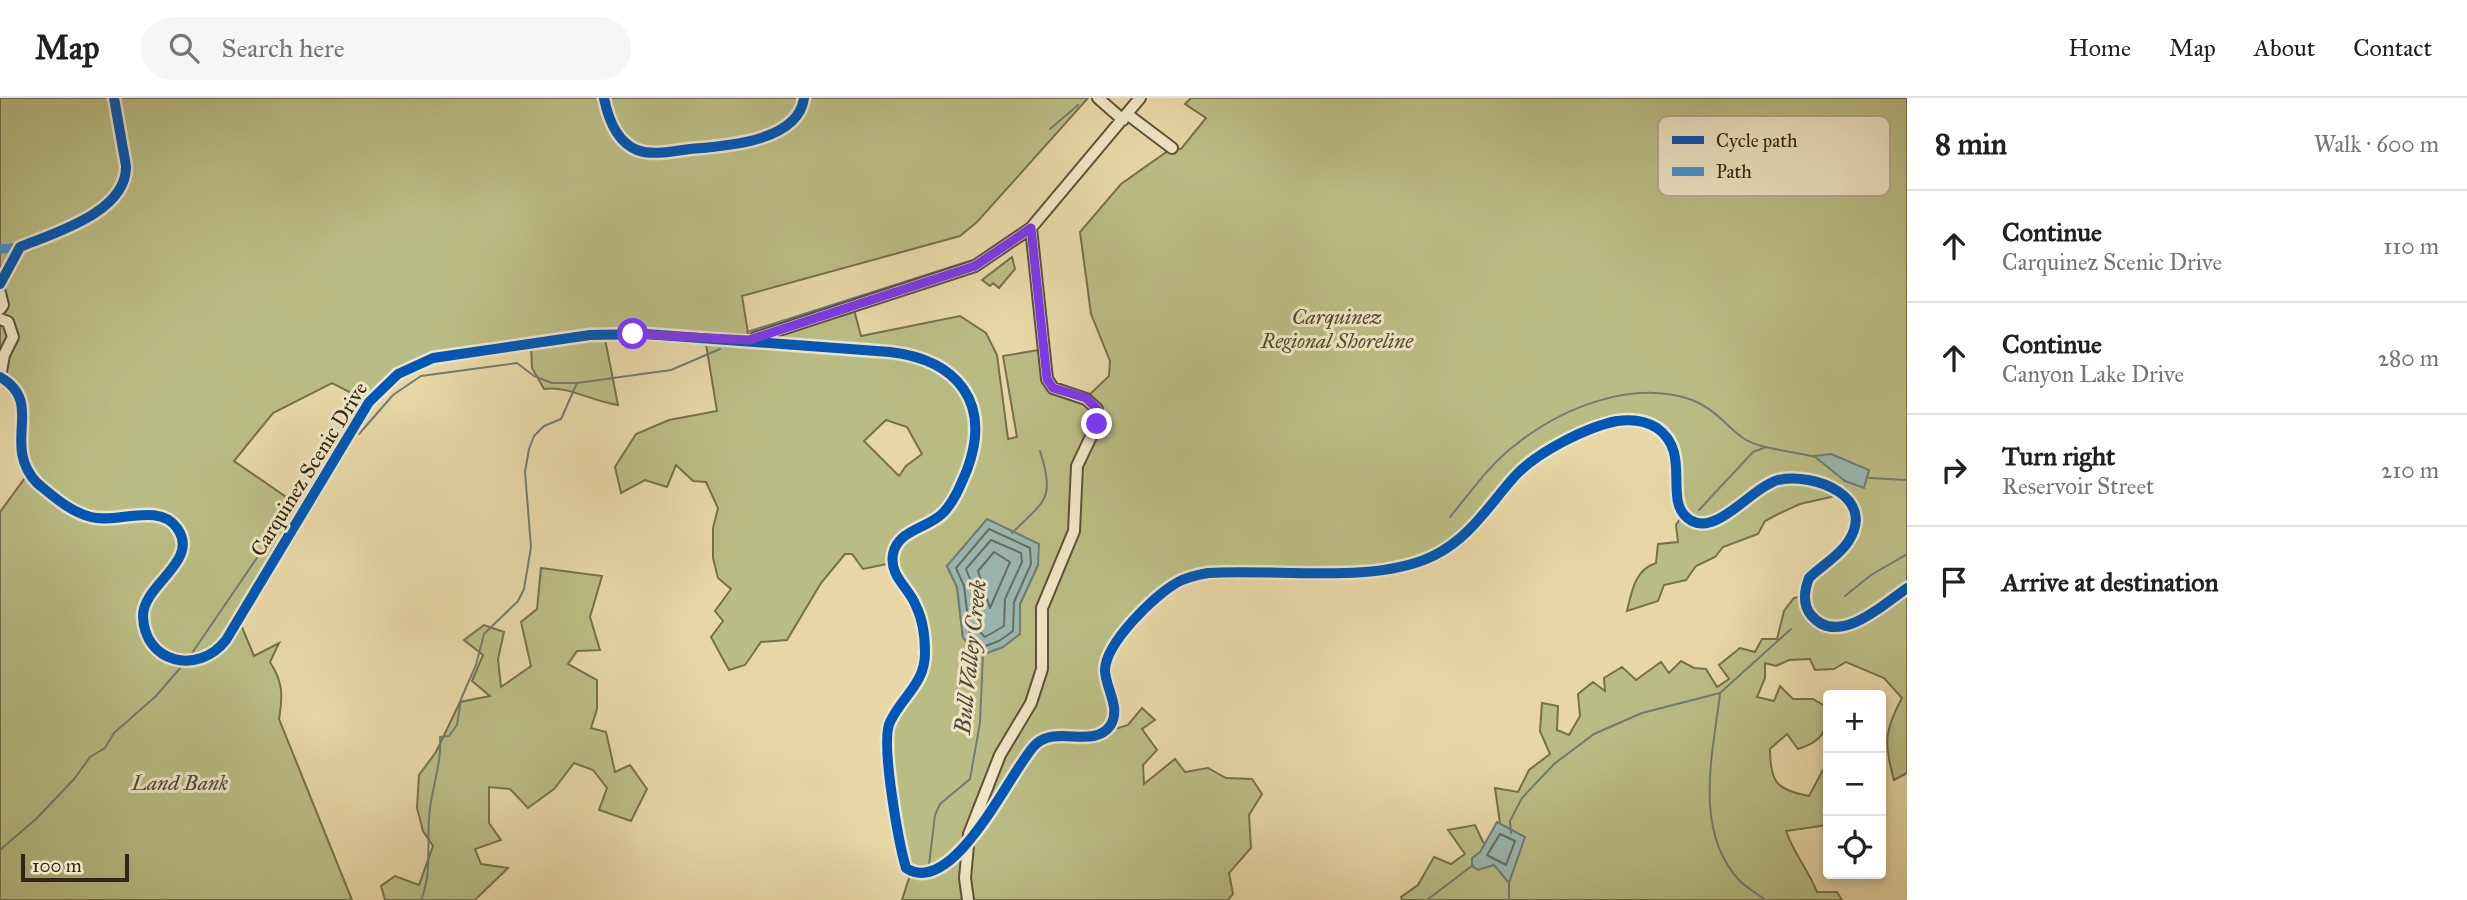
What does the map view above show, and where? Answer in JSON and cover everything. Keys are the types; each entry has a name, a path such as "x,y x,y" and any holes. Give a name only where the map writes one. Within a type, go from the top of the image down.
{"street":[{"path":"1097,98 1172,148"},
{"path":"749,340 975,266 1031,228 1140,98"},
{"path":"968,900 966,866 969,834 1000,755 1031,703 1042,669 1042,608 1074,531 1077,466 1097,424 1097,409 1086,398 1053,388 1047,379 1031,228"},
{"path":"0,293 3,305 0,315 8,322 13,337 2,352 0,377"},
{"name":"Carquinez Scenic Drive","path":"0,377 15,391 19,406 15,457 22,470 35,482 85,516 111,519 159,516 177,527 182,540 180,555 147,599 143,617 153,645 177,660 192,662 206,659 226,640 362,412 384,386 407,368 450,354 590,335 646,334 749,340 913,356 949,372 961,385 973,408 974,444 955,496 940,517 902,538 893,555 896,577 917,607 925,658 918,682 890,722 886,736 887,756 904,862 915,880 927,886"},
{"path":"953,881 966,866 1008,798 1034,745 1053,736 1098,735 1111,725 1115,710 1105,671 1110,650 1136,619 1170,587 1185,578 1208,573 1374,571 1420,562 1461,538 1531,462 1610,423 1642,421 1667,436 1677,457 1679,507 1683,514 1696,523 1712,523 1759,489 1777,481 1814,480 1843,494 1854,512 1850,538 1817,570 1806,587 1808,610 1822,624 1850,624 1907,588"}],"green space":[{"path":"0,98 1088,98 977,222 960,236 742,296 749,339 853,306 861,336 960,316 986,333 997,355 1008,439 1017,437 1003,356 1045,349 1047,379 1086,398 1109,376 1110,361 1091,314 1080,232 1121,184 1172,148 1181,149 1206,118 1185,104 1191,98 1907,98 1907,773 1894,780 1887,747 1889,729 1902,698 1884,678 1846,662 1834,669 1815,670 1810,659 1789,660 1776,666 1765,663 1765,678 1757,697 1774,701 1780,686 1793,699 1813,699 1823,705 1822,735 1798,749 1787,734 1770,749 1770,761 1778,783 1789,791 1809,796 1823,770 1823,826 1786,831 1817,892 1837,892 1842,900 1402,900 1401,897 1418,885 1434,857 1451,864 1465,854 1448,830 1475,825 1483,842 1505,859 1495,788 1518,792 1529,770 1550,754 1540,731 1542,703 1558,706 1557,730 1569,735 1580,716 1578,694 1593,682 1605,691 1604,678 1622,667 1636,680 1661,662 1669,673 1681,661 1694,668 1706,669 1717,687 1729,679 1719,665 1740,648 1755,652 1762,639 1777,639 1784,611 1794,598 1804,596 1806,587 1839,552 1855,521 1844,494 1800,504 1765,521 1758,534 1723,547 1715,557 1696,566 1686,580 1664,585 1658,601 1627,611 1639,576 1643,570 1656,563 1658,544 1678,542 1676,525 1683,514 1678,465 1660,430 1620,421 1537,457 1471,529 1406,566 1219,572 1170,587 1107,657 1114,703 1103,733 1128,725 1142,708 1155,720 1142,729 1157,750 1143,765 1144,784 1175,759 1185,772 1208,768 1226,778 1252,779 1262,794 1249,815 1251,848 1229,873 1233,894 1228,900 902,900 910,875 906,868 886,736 918,682 922,626 892,563 863,569 852,554 845,554 821,583 787,640 761,642 745,665 729,670 711,637 723,621 715,611 731,589 718,578 713,558 713,528 718,508 706,482 693,481 676,465 667,487 645,480 621,493 615,467 636,434 669,420 717,411 705,338 604,334 618,405 561,389 544,389 532,368 531,343 425,360 369,402 332,383 273,413 234,461 305,510 239,620 254,656 279,643 270,662 281,689 279,719 352,900 0,900 0,512 27,475 17,457 20,420 18,400 0,377","holes":["886,420 907,427 922,454 906,466 899,476 864,441","1038,565 1020,604 1020,634 963,638 957,587 947,566"]},
{"path":"1012,257 1015,269 999,288 982,280"},
{"path":"541,568 602,576 590,617 600,650 577,651 568,664 597,680 597,709 591,728 606,732 615,772 630,765 647,789 631,821 599,810 607,788 593,770 574,763 554,789 528,808 510,789 489,787 489,823 501,840 475,849 481,864 508,868 475,900 385,900 381,886 395,876 419,885 433,846 423,831 417,808 419,775 436,752 460,702 490,696 472,681 483,655 464,640 484,625 504,632 498,659 501,687 531,666 521,622 537,609"}],"water":[{"path":"1831,454 1869,470 1864,488 1845,481 1814,456"},
{"path":"987,519 1039,544 1038,565 1020,604 1020,634 1003,647 982,655 963,638 957,587 947,566"},
{"path":"1497,822 1525,837 1509,883 1494,865 1478,870 1472,866 1472,858 1480,852"}],"waterway":[{"name":"Bull Valley Creek","path":"1050,129 1078,105"},
{"path":"747,332 973,260"},
{"path":"359,434 393,395 421,376 517,363 534,376 552,383 577,383 671,370 720,349"},
{"path":"421,900 428,870 430,809 440,737 449,736 457,725 461,699 476,665 484,634 518,601 524,589 531,547 525,472 529,449 534,436 544,426 561,419 577,383"},
{"path":"1450,517 1496,462 1533,432 1575,409 1622,395 1669,394 1692,400 1707,407 1750,442 1815,457"},
{"path":"1699,510 1753,452 1766,447"},
{"name":"Bull Valley Creek","path":"1012,533 1039,506 1047,490 1040,451"},
{"path":"1869,478 1907,480"},
{"path":"190,656 291,508"},
{"path":"1845,596 1871,575 1907,554"},
{"path":"1511,833 1510,821 1522,798 1554,764 1594,734 1642,713 1720,693 1791,629"},
{"name":"Bull Valley Creek","path":"929,865 935,815 940,804 970,779 980,723 983,653"},
{"path":"0,850 37,818 75,778 90,757 105,748 114,733 156,696 182,666"},
{"path":"1720,694 1710,790 1711,815 1716,838 1725,860 1739,880 1765,900"},
{"path":"1427,900 1473,865"},
{"path":"1509,884 1509,900"}],"marked path":[{"path":"0,249 20,247"}],"cycle path":[{"path":"0,284 20,247 86,218 115,196 123,182 126,166 114,98"},
{"path":"604,98 611,121 624,141 637,150 657,153 740,143 775,133 799,113 804,98"},
{"path":"0,377 13,387 20,399 22,454 37,483 62,503 83,515 101,518 159,516 169,520 177,528 182,540 182,551 177,562 145,604 143,616 152,645 162,654 188,661 214,651 226,640 369,402 398,374 433,358 590,335 646,334 890,352 934,364 951,375 963,389 972,405 975,424 974,446 967,470 951,502 938,517 901,539 893,554 894,569 913,599 920,617 925,653 917,682 890,722 887,750 889,771 906,868 925,873 944,865 963,848 1036,744 1054,736 1094,736 1103,733 1110,726 1114,705 1106,677 1107,659 1133,620 1168,588 1185,579 1208,573 1353,573 1409,565 1433,556 1458,540 1524,467 1562,442 1605,424 1622,420 1643,422 1657,428 1668,439 1674,451 1678,503 1683,513 1692,521 1702,524 1724,516 1757,491 1778,480 1808,480 1824,484 1849,500 1855,512 1855,526 1848,542 1809,578 1806,588 1806,606 1811,615 1822,624 1834,627 1860,620 1907,588"}],"route":[{"path":"633,334 749,340 975,266 1031,228 1047,379 1053,388 1086,398 1097,409 1097,424"}],"park label":[{"name":"Carquinez Regional Shoreline","path":"1337,329"},
{"name":"Land Bank","path":"180,783"}]}
